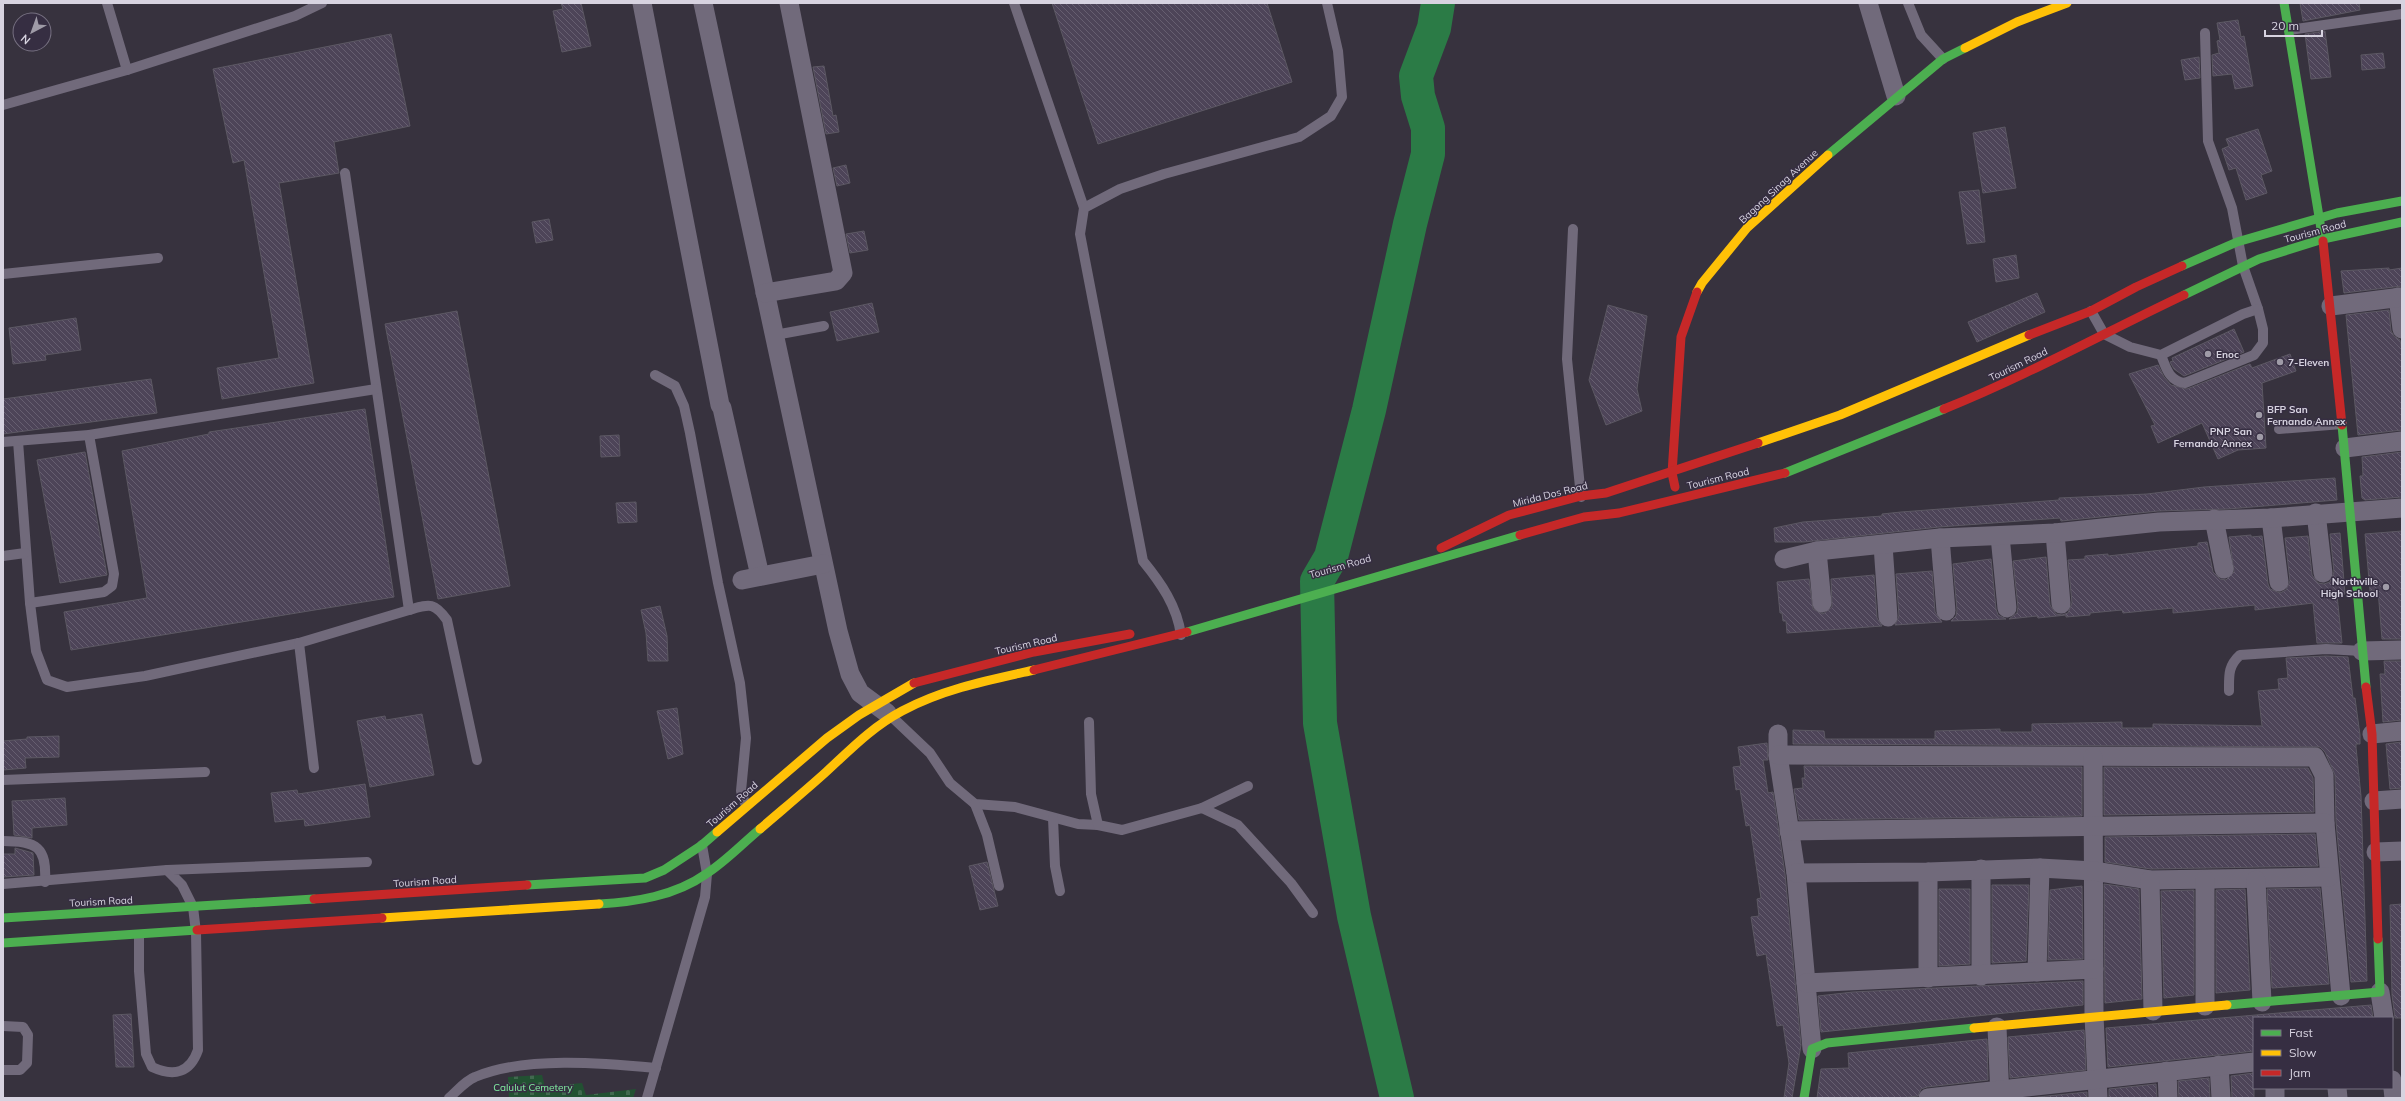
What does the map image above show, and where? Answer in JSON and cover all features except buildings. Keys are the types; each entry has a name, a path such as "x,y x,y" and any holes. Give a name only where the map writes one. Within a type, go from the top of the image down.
{"main road":[{"name":"Bagong Sinag Avenue","path":"1677,500 1672,474 1676,382 1681,336 1694,299 1702,283 1747,228 1896,96 1943,59 2017,22 2067,3"},
{"path":"1804,1098 1812,1049 1827,1044 2094,1016 2380,992 2372,734 2362,651 2345,448 2323,239 2284,3"},
{"name":"Tourism Road","path":"1672,474 1840,415 1985,352 2091,311 2136,287 2237,242 2320,218 2402,201"},
{"name":"Tourism Road","path":"1584,517 1636,509 1790,472 2006,384 2243,266 2323,239 2402,222"},
{"name":"Mirida Dos Road","path":"1438,549 1509,515 1581,496 1606,493 1672,474"},
{"path":"3,943 139,936 615,903 663,896 688,887 707,874 826,772 867,733 891,716 935,696 969,685 1061,665 1181,635 1584,517"},
{"name":"Tourism Road","path":"1310,586 1438,549"},
{"name":"Tourism Road","path":"3,918 645,878 664,870 702,845 827,738 876,705 918,681 1034,652 1141,632"}],"street":[{"path":"642,3 720,406 722,408 751,578 823,564"},
{"path":"703,3 838,632 850,674 860,693 891,716"},
{"path":"765,293 836,281 843,274 789,3"},
{"path":"1868,3 1896,96"},
{"path":"2331,306 2400,297 2402,329"},
{"path":"2345,448 2402,441"},
{"path":"1784,559 1817,551 1940,538 2055,533 2214,519 2270,518 2316,513 2402,508"},
{"path":"2316,513 2323,573"},
{"path":"2270,518 2279,582"},
{"path":"2214,519 2224,569"},
{"path":"2055,533 2061,604"},
{"path":"2000,536 2007,608"},
{"path":"1940,538 1946,611"},
{"path":"1883,545 1888,617"},
{"path":"1817,551 1822,603"},
{"path":"2362,651 2402,650"},
{"path":"2372,734 2402,732"},
{"path":"1778,734 1778,755 1796,873 1812,1049"},
{"path":"1778,755 2315,757 2324,775 2325,823 2329,878 2341,996"},
{"path":"2093,757 2092,827 2094,870 2094,1016 2098,1098"},
{"path":"2374,802 2402,799"},
{"path":"1789,831 2325,823"},
{"path":"2376,852 2402,852"},
{"path":"1796,873 1928,872 2040,868 2094,870 2150,880 2329,878"},
{"path":"2037,972 2040,868"},
{"path":"1981,869 1981,976"},
{"path":"1928,872 1928,978"},
{"path":"2150,880 2154,1011"},
{"path":"2205,880 2205,1006"},
{"path":"2256,880 2262,1002"},
{"path":"1806,983 1981,976 2094,969"},
{"path":"2380,992 2384,1017"},
{"path":"1997,1027 2000,1095"},
{"path":"1928,1098 2000,1095 2097,1078 2253,1062"},
{"path":"2219,1065 2221,1098"},
{"path":"2167,1071 2168,1098"}],"lane":[{"path":"107,3 127,70"},
{"path":"3,105 127,70 295,16 322,3"},
{"path":"1014,3 1084,208 1080,234 1143,561 1164,587 1179,623 1181,635"},
{"path":"1084,208 1120,189 1164,174 1299,137 1331,116 1342,97 1338,51 1327,3"},
{"path":"1908,3 1921,35 1943,59"},
{"path":"2288,30 2402,14"},
{"path":"2161,355 2170,376 2177,382 2185,383 2254,356 2263,342 2263,329 2258,309 2243,266 2237,242 2232,208 2208,141 2204,33"},
{"path":"345,173 409,610"},
{"path":"1573,229 1567,359 1584,517"},
{"path":"3,274 158,258"},
{"path":"2091,311 2104,334 2130,347 2161,355 2239,316 2258,309"},
{"path":"775,336 824,326"},
{"path":"655,376 675,386 684,406 690,434 718,583 740,683 746,738 741,791 746,806"},
{"path":"3,442 89,435 376,389"},
{"path":"2279,429 2342,424"},
{"path":"30,603 104,592 112,586 114,574 89,435"},
{"path":"18,441 30,603 36,651 47,680 67,687 145,676 299,643 430,604 438,608 447,620 477,760"},
{"path":"3,556 26,553"},
{"path":"299,643 314,768"},
{"path":"2230,690 2229,672 2232,662 2240,655 2326,649 2362,651"},
{"path":"891,716 930,753 950,784 975,804 987,835 999,886"},
{"path":"1089,722 1091,794 1098,824"},
{"path":"3,780 205,772"},
{"path":"975,804 1015,807 1078,824 1098,824 1122,830 1202,808 1248,786"},
{"path":"1202,808 1238,825 1291,883 1313,913"},
{"path":"1053,818 1055,866 1060,891"},
{"path":"3,841 32,845 42,851 46,862 45,882"},
{"path":"647,1098 705,897 707,874 702,845"},
{"path":"3,884 45,882 167,870 367,862"},
{"path":"139,936 139,971 146,1054 152,1067 164,1072 181,1071 194,1062 198,1050 196,932 193,907 182,885 167,870"},
{"path":"3,1026 23,1027 28,1035 27,1063 20,1070 3,1070"},
{"path":"449,1098 473,1078 507,1067 530,1064 656,1068"}],"green space":[{"name":"Calulut Cemetery","path":"542,1075 545,1087 582,1083 586,1095 636,1089 633,1098 509,1098 508,1077"}],"waterway":[{"path":"1397,1098 1354,916 1320,723 1317,581 1331,557 1369,410 1410,224 1428,154 1428,128 1418,96 1416,76 1434,28 1438,3"}],"traffic: fast":[{"path":"2284,3 2323,241"},
{"path":"1828,155 1943,59 1965,48"},
{"path":"2182,266 2237,242 2337,213 2402,201"},
{"path":"2184,295 2259,259 2323,239 2402,222"},
{"path":"1785,473 1944,409"},
{"path":"2342,425 2366,687"},
{"path":"1187,632 1520,535"},
{"path":"599,904 627,902 668,893 694,882 727,858 760,829"},
{"path":"527,885 645,878 664,870 702,845 717,832"},
{"path":"3,918 314,899"},
{"path":"3,943 197,930"},
{"path":"2227,1005 2380,992 2378,939"},
{"path":"1804,1098 1812,1049 1827,1043 1974,1028"}],"traffic: slow":[{"path":"1965,48 2017,22 2067,3"},
{"path":"1697,292 1702,283 1747,228 1828,155"},
{"path":"1758,443 1840,415 2029,335"},
{"path":"760,829 862,739 891,717 918,703 950,691 1034,670"},
{"path":"717,832 827,738 859,715 914,683"},
{"path":"382,918 599,904"},
{"path":"1974,1028 2227,1005"}],"traffic: jam":[{"path":"2323,241 2342,425"},
{"path":"2029,335 2091,311 2136,287 2182,266"},
{"path":"1675,487 1672,473 1681,337 1697,292"},
{"path":"1944,409 2005,383 2184,295"},
{"path":"1441,548 1509,515 1581,496 1606,493 1758,443"},
{"path":"1520,535 1584,517 1619,513 1785,473"},
{"path":"1034,670 1187,632"},
{"path":"914,683 1034,652 1130,634"},
{"path":"2366,687 2372,734 2378,939"},
{"path":"314,899 527,885"},
{"path":"197,930 382,918"}],"place":[{"name":"Enoc","path":"2208,354"},
{"name":"7-Eleven","path":"2280,362"},
{"name":"BFP San Fernando Annex","path":"2259,415"},
{"name":"PNP San Fernando Annex","path":"2260,437"},
{"name":"Northville High School","path":"2386,587"}]}
